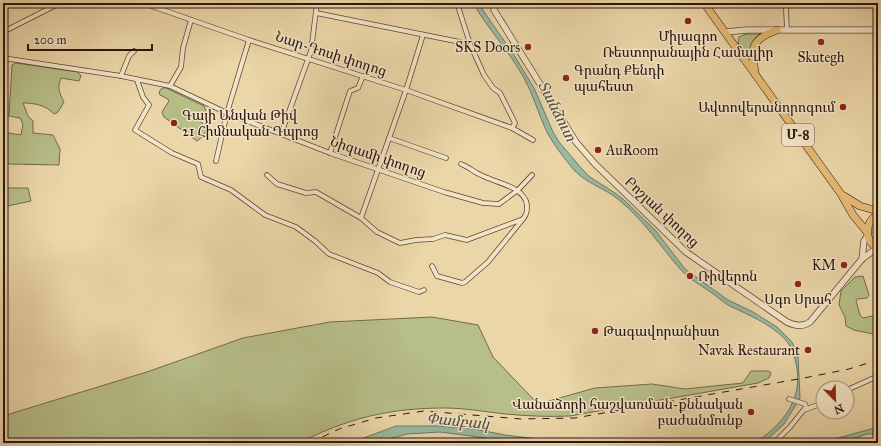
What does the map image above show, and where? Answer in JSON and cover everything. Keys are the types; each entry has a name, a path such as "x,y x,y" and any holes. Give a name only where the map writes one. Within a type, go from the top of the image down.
{"highway":[{"name":"Մ-8","path":"704,3 840,194 853,215 868,233"},
{"path":"756,75 752,56 753,47 761,37 777,30"},
{"name":"Մ-8","path":"840,194 851,202 878,213"},
{"path":"878,213 870,221 868,233 871,243 878,248"}],"street":[{"path":"3,32 60,3"},
{"name":"Նար-Դոսի փողոց","path":"142,3 249,40 406,90 512,128"},
{"path":"281,134 311,51 317,3"},
{"path":"457,3 470,44 484,75 493,88 500,93 515,123 512,128 533,140"},
{"name":"Բոշյան փողոց","path":"494,3 494,10 576,142 613,183 686,252 787,322 797,326 810,322 862,259 878,248"},
{"path":"784,3 786,9 787,30"},
{"path":"316,13 470,44"},
{"path":"170,86 181,67 191,20"},
{"path":"725,32 747,30 878,30"},
{"path":"361,218 406,90 423,35"},
{"path":"216,161 227,114 249,40"},
{"path":"121,76 129,56 134,51"},
{"name":"Նիզամի փողոց","path":"3,58 121,76 170,86 227,114 330,153 444,192 483,203 500,204 518,190 532,175"},
{"path":"330,153 350,91 358,88 363,76"},
{"path":"137,80 143,96 149,105 136,130 172,153 198,164 201,177 231,190 265,215 296,227 315,240 329,254 378,273 390,282 419,292 424,290"},
{"path":"389,138 446,158"},
{"path":"432,266 437,276 462,283 465,282 488,262 527,214 527,203 523,194 518,190 481,176 461,164"},
{"path":"267,175 277,184 306,193 316,192 361,218 377,232 400,243 434,239 446,234 467,240 523,219"},
{"path":"862,259 864,241 868,233"},
{"path":"855,386 878,376"},
{"path":"789,399 805,404 806,407 804,410"},
{"path":"774,443 804,410 815,406"}],"shaded area":[{"path":"473,3 478,3 514,55 534,88 553,132 559,142 582,169 590,177 623,199 656,231 685,269 728,300 753,312 777,327 792,342 798,356 800,398 784,424 767,440 761,443 753,443 773,429 781,420 793,402 796,393 798,383 796,362 788,343 775,330 727,304 688,276 673,261 628,208 614,196 585,179 574,170 549,135 543,124 530,90 518,68"},
{"path":"746,34 764,34 760,36 751,61 738,43 739,37"},
{"path":"16,63 78,72 81,76 79,81 61,78 59,90 64,102 58,112 54,114 47,108 40,105 23,103 28,116 33,121 33,133 53,135 60,149 59,165 9,164 5,159 8,133 21,135 23,124 20,118 9,116 12,65"},
{"path":"162,88 166,88 204,106 206,111 200,120 207,126 205,133 199,140 197,141 164,117 162,112 169,101 160,95 159,92"},
{"path":"3,171 6,174 6,188 28,188 31,201 3,207"},
{"path":"863,276 869,295 867,298 857,299 856,301 860,315 863,318 877,315 878,313 878,335 854,330 846,326 845,317 839,305 841,291 855,277"},
{"path":"432,317 478,325 493,357 538,404 595,388 652,384 685,389 743,383 751,371 769,371 771,373 769,378 758,383 570,416 506,414 468,409 445,408 425,408 388,412 352,421 317,434 299,443 3,443 3,416 147,372 243,338 330,322"},
{"path":"396,426 436,426 474,429 505,435 546,440 596,443 508,443 486,438 440,432 408,434 372,443 350,443"},
{"path":"878,427 878,434 867,434 840,443 809,443 838,438"}],"railway":[{"path":"310,443 339,429 376,418 424,411 521,419 575,418 804,378 849,369 878,360"}],"place":[{"name":"Միլագրո Ռեստորանային Համալիր","path":"688,21"},
{"name":"Skutegh","path":"821,42"},
{"name":"SKS Doors","path":"528,47"},
{"name":"Գրանդ Քենդի պահեստ","path":"566,78"},
{"name":"Ավտովերանորոգում","path":"843,107"},
{"name":"Գայի Անվան Թիվ 21 Հիմնական Դպրոց","path":"174,123"},
{"name":"AuRoom","path":"598,150"},
{"name":"KM","path":"844,265"},
{"name":"Ռիվերոն","path":"690,276"},
{"name":"Սգո Սրահ","path":"798,284"},
{"name":"Թագավորանիստ","path":"595,331"},
{"name":"Navak Restaurant","path":"808,350"},
{"name":"Վանաձորի հաշվառման-քննական բաժանմունք","path":"751,412"}],"water label":[{"name":"Տանձուտ","path":"557,111"},
{"name":"Փամբակ","path":"458,421"}]}
